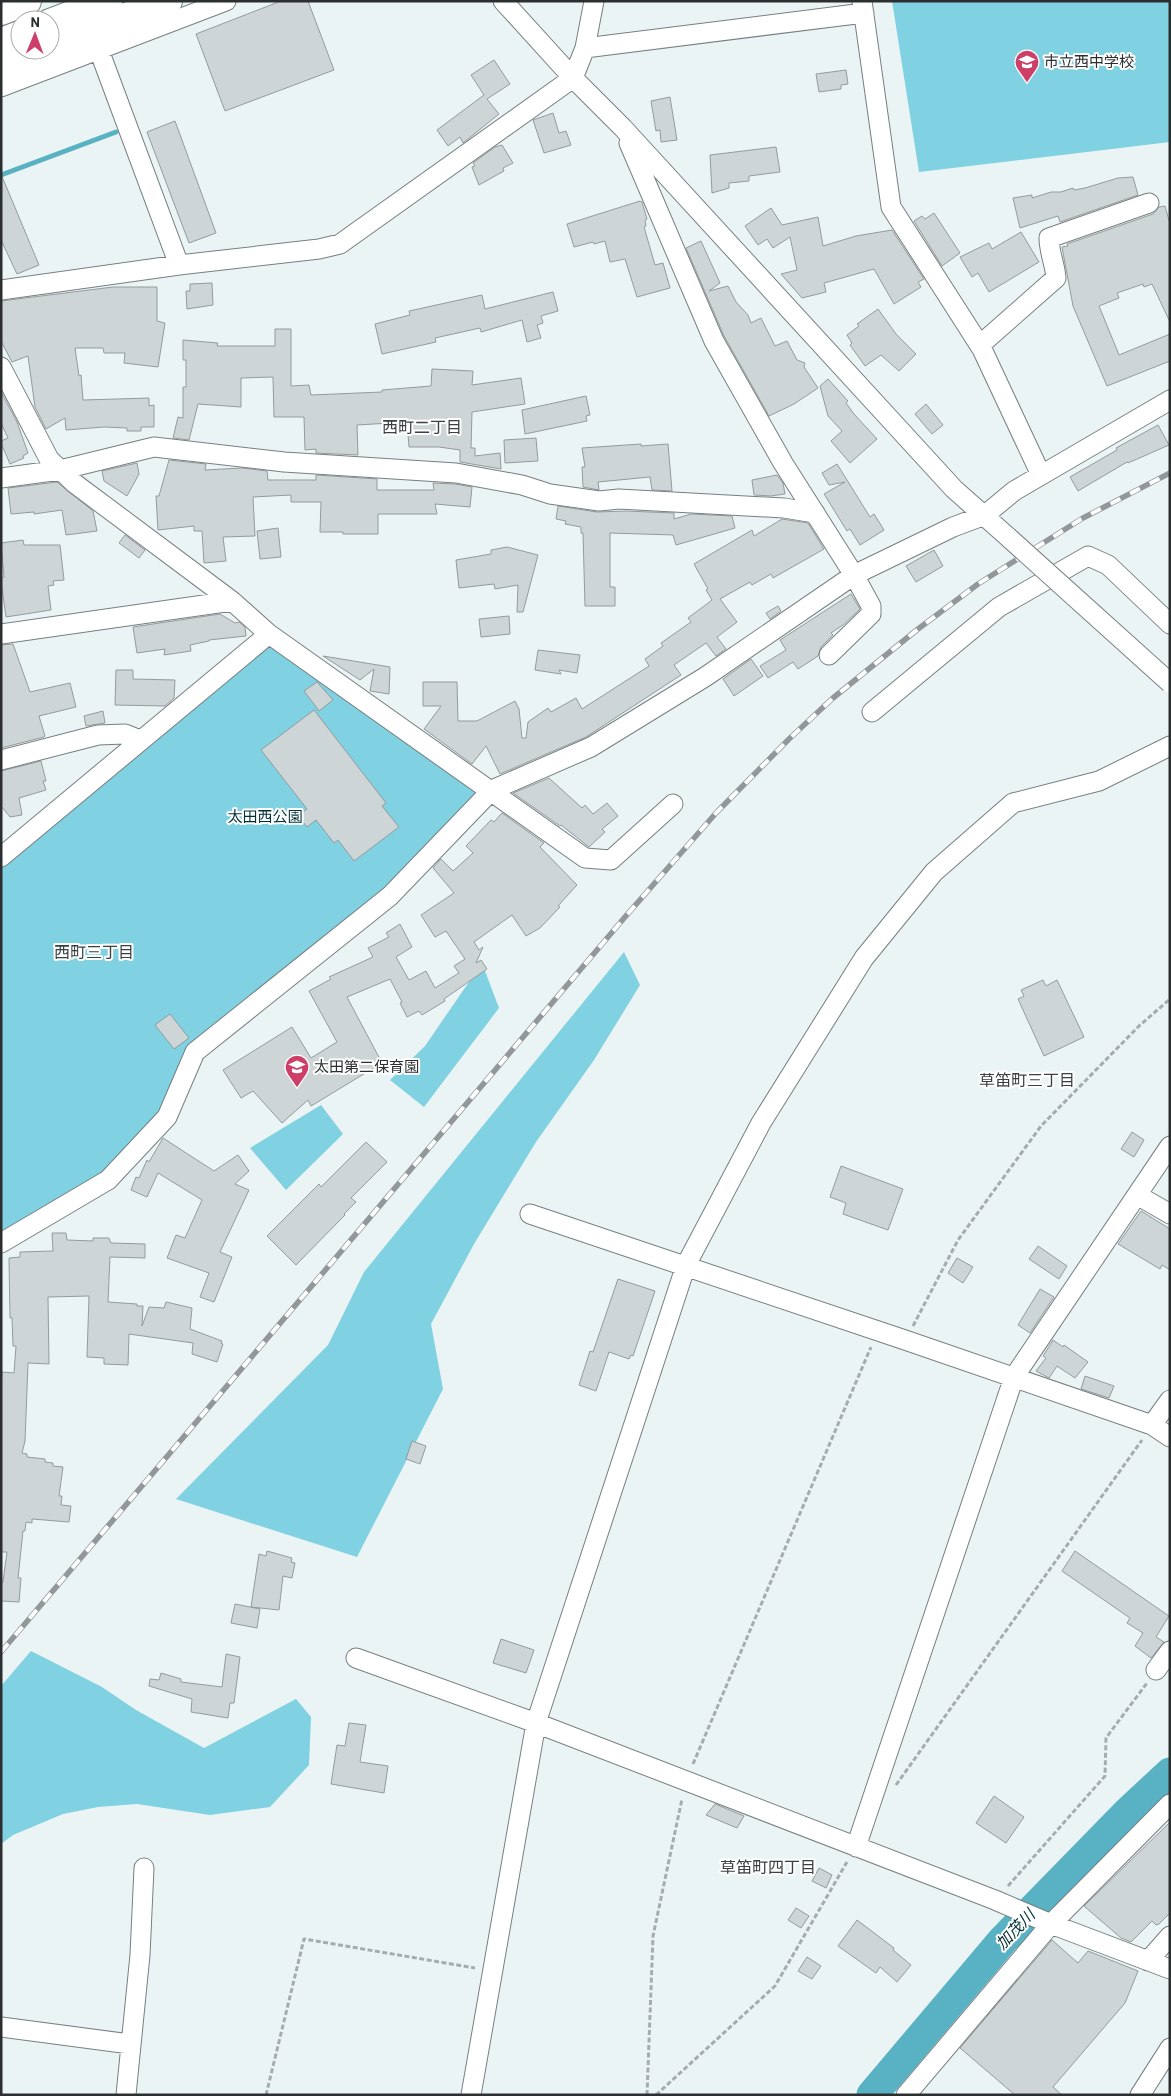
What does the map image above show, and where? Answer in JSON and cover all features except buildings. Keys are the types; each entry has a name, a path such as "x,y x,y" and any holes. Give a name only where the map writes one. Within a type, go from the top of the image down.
{"highway":[{"path":"1,10 27,1"},
{"path":"60,19 108,1"},
{"path":"60,42 168,1"}],"street":[{"path":"1,88 226,1"},
{"path":"503,1 573,78 623,128 954,489 1170,683"},
{"path":"1,290 178,264 319,249 340,244 573,78 585,48 594,1"},
{"path":"585,48 863,7 891,207 980,345 1041,475"},
{"path":"99,50 178,264"},
{"path":"623,128 714,341 783,463 854,575 871,606 872,614 829,655"},
{"path":"980,345 1056,278 1049,238 1149,203"},
{"path":"1,367 49,459 74,483 232,600 269,634 492,790 585,858 611,860 673,804"},
{"path":"1,1243 108,1180 166,1117 195,1052 390,896 492,790 591,748 704,677 854,575 953,527 985,516 1014,491 1170,400"},
{"path":"1,478 60,470 154,447 284,462 456,473 522,485 550,494 599,501 619,498 784,508 815,513"},
{"path":"872,712 999,607 1088,556 1108,565 1170,624"},
{"path":"1,634 232,600"},
{"path":"1,858 269,634"},
{"path":"1,760 98,735 125,734 140,740"},
{"path":"471,2095 536,1723 686,1265 761,1123 864,958 934,872 1013,803 1100,781 1170,746"},
{"path":"856,1847 1014,1377 1170,1146"},
{"path":"1137,1195 1170,1214"},
{"path":"530,1214 686,1265 1152,1425 1170,1437"},
{"path":"1152,1425 1170,1400"},
{"path":"1156,1670 1170,1651"},
{"path":"356,1658 686,1780 1170,1969"},
{"path":"906,2095 1045,1921 1170,1804"},
{"path":"126,2095 140,1956 144,1868"},
{"path":"1148,1961 1170,1936"},
{"path":"1,2027 130,2044"},
{"path":"1140,2095 1170,2048"}],"path":[{"path":"905,1340 958,1240 1041,1126 1139,1026 1170,999"},
{"path":"647,2095 653,1936 686,1780 877,1331"},
{"path":"894,1788 1152,1425"},
{"path":"995,1900 1105,1776 1106,1738 1156,1670"},
{"path":"656,2095 775,1986 856,1847"},
{"path":"266,2095 304,1939 492,1971"}],"green space":[{"name":"市立西中学校","path":"892,1 1170,1 1170,142 919,172"},
{"name":"太田西公園","path":"269,634 492,790 390,896 195,1052 167,1117 108,1180 1,1243 1,857"},
{"path":"624,952 640,985 594,1060 536,1142 474,1244 431,1324 443,1389 357,1557 176,1499 328,1345 364,1272"},
{"path":"482,963 499,1008 424,1107 390,1080 425,1046"},
{"path":"321,1105 343,1134 286,1190 250,1148"},
{"path":"31,1651 102,1687 136,1710 204,1748 296,1699 311,1717 309,1765 270,1807 210,1815 137,1804 98,1807 63,1814 13,1835 1,1844 1,1686"}],"waterway":[{"path":"1,175 116,132"},
{"name":"加茂川","path":"872,2095 1003,1940 1128,1812 1170,1773"}],"railway":[{"path":"1,1652 625,917 716,813 789,739 833,698 918,629 978,584 1083,518 1170,473"}],"place":[{"name":"市立西中学校","path":"1027,83"},
{"name":"太田第二保育園","path":"297,1088"}],"district":[{"name":"西町二丁目","path":"422,427"},
{"name":"西町三丁目","path":"94,952"},
{"name":"草笛町三丁目","path":"1027,1080"},
{"name":"草笛町四丁目","path":"768,1867"}]}
